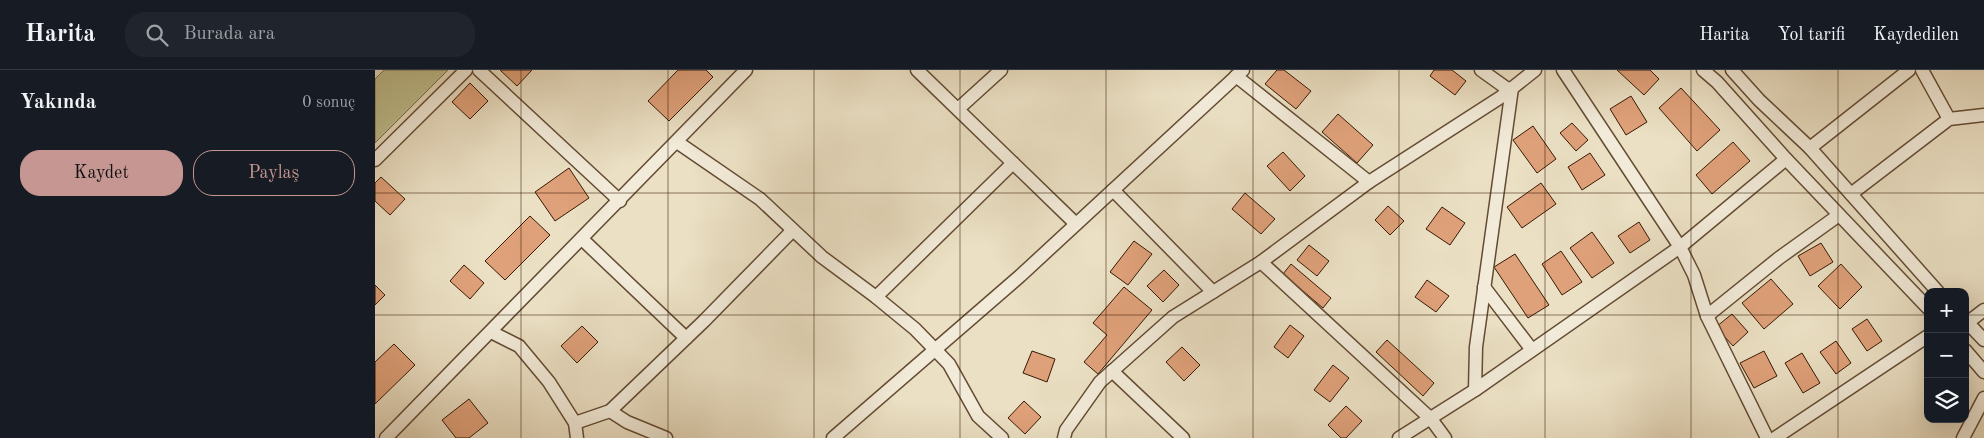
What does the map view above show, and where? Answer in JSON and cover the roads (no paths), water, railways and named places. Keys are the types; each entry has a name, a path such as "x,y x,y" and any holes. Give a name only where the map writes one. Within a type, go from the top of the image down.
{"street":[{"path":"375,160 466,70"},
{"path":"479,70 619,201"},
{"path":"387,438 746,70"},
{"path":"917,70 1076,224"},
{"path":"958,110 1001,70"},
{"path":"1481,70 1511,89"},
{"path":"1064,437 1066,430 1100,382 1173,317 1261,262 1369,182 1511,89 1535,70"},
{"path":"1563,70 1680,247 1694,275 1707,316 1767,438"},
{"path":"1703,70 1717,82 1839,215 1924,304"},
{"path":"1731,70 1759,100 1810,148 1934,288"},
{"path":"1810,148 1909,70"},
{"path":"1922,70 1949,119"},
{"path":"833,438 1020,276 1240,73 1369,182"},
{"path":"1475,390 1476,346 1511,89"},
{"path":"1851,194 1949,119 1984,115"},
{"path":"677,142 760,198 822,257 915,329 949,364 978,416 1002,438"},
{"path":"1399,438 1475,390 1680,247 1786,158"},
{"path":"876,297 1013,163"},
{"path":"1113,190 1213,292"},
{"path":"1707,316 1779,258 1839,215"},
{"path":"575,423 610,411 686,338 793,230"},
{"path":"582,239 686,338"},
{"path":"1261,262 1431,419 1445,438"},
{"path":"1484,288 1532,350"},
{"path":"1969,320 1984,310"},
{"path":"1969,325 1984,340"},
{"path":"491,332 519,346 549,382 575,423 577,438"},
{"path":"1775,438 1924,339"},
{"path":"1969,355 1984,372"},
{"path":"1112,371 1183,438"},
{"path":"1963,438 1984,398"},
{"path":"610,411 627,422 666,438"}]}
